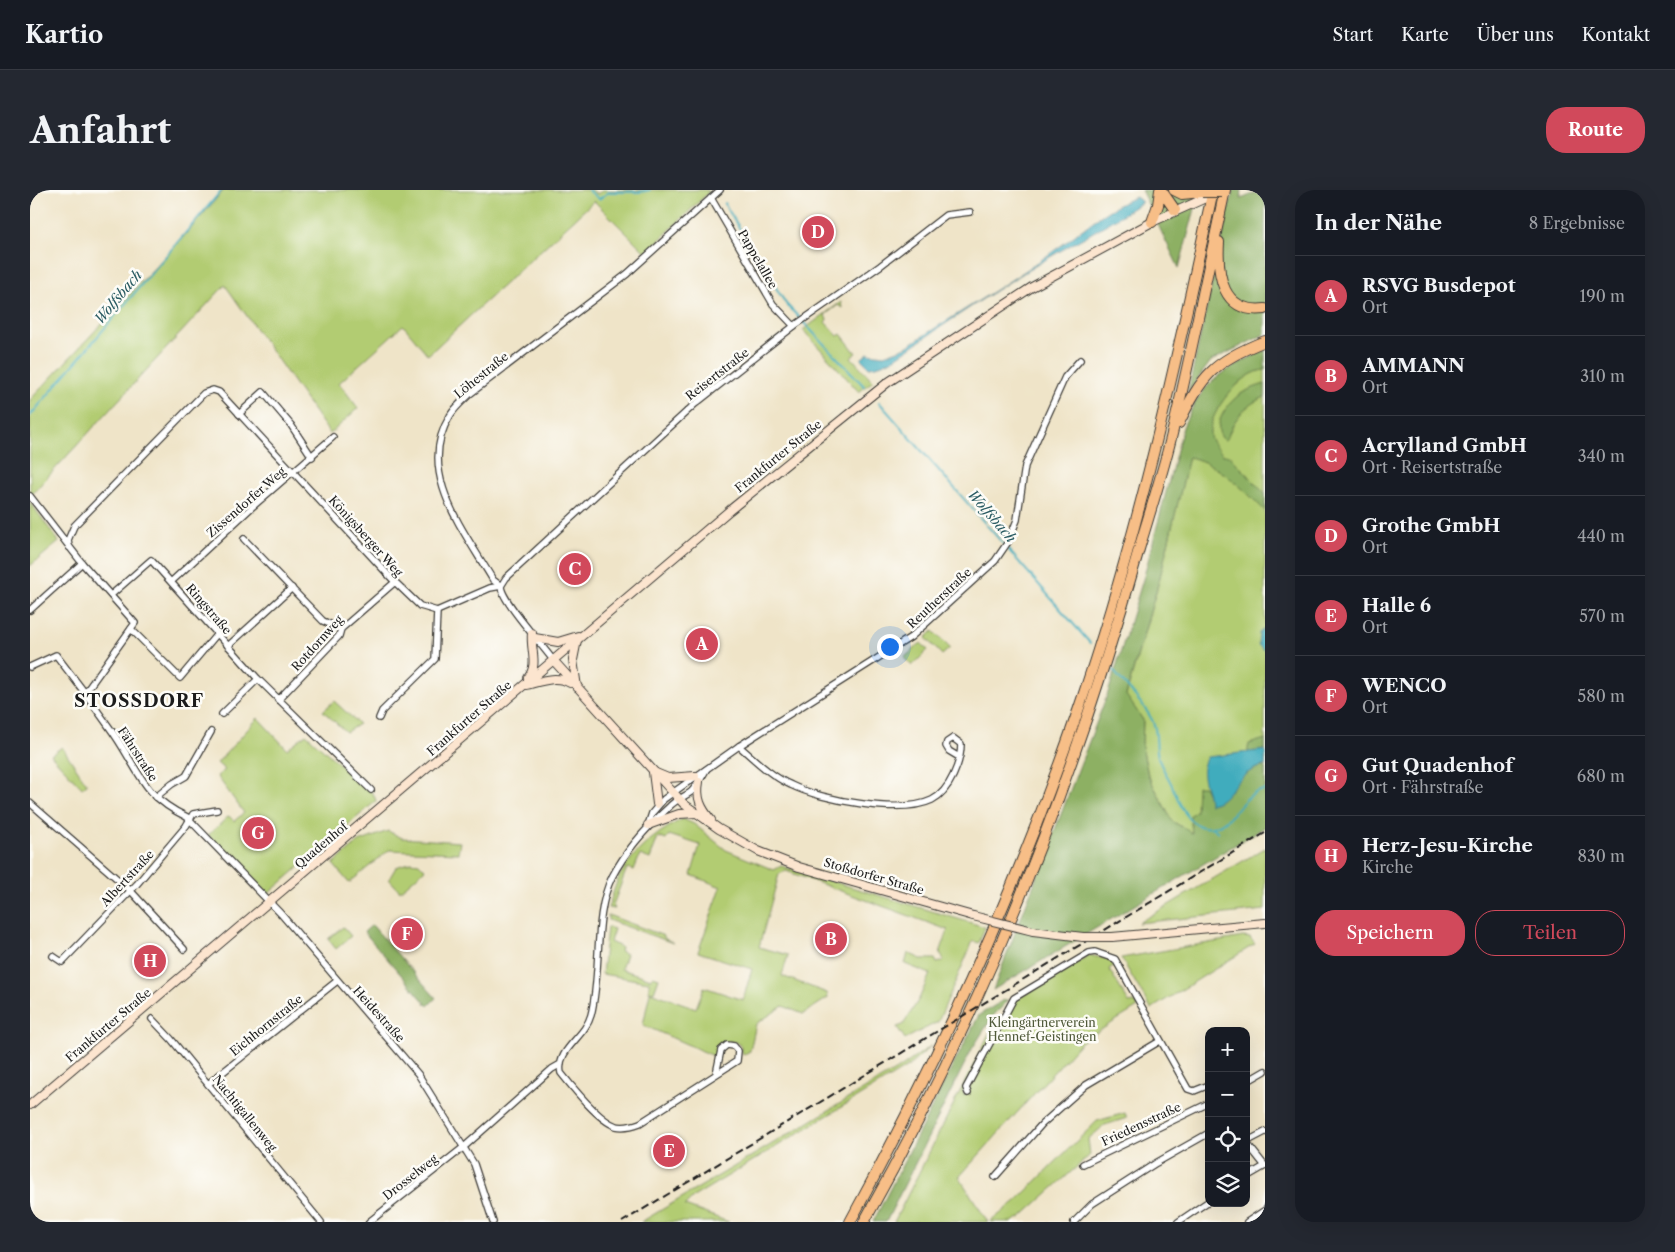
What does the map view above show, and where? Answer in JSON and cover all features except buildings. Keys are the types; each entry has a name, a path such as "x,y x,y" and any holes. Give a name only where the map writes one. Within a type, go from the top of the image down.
{"highway":[{"path":"1160,190 1175,210"},
{"path":"1152,222 1158,205 1160,190"},
{"path":"1170,190 1175,210"},
{"path":"1174,190 1182,194 1201,196 1221,190"},
{"path":"1221,190 1222,205 1218,253 1222,287 1226,294 1240,305 1249,308 1265,309"},
{"path":"850,1222 893,1142 970,982 1027,849 1079,707 1131,537 1221,190"},
{"path":"864,1222 983,986 1042,844 1096,695 1171,440 1222,205"},
{"path":"1171,440 1193,394 1205,377 1226,358 1265,341"}],"main road":[{"name":"Frankfurter Straße","path":"386,804 738,504 887,383 1032,286 1201,196"},
{"path":"523,686 532,673 535,664 531,646 534,636 558,642 580,637"},
{"path":"576,687 572,660 580,637"},
{"name":"Stoßdorfer Straße","path":"553,660 679,799 719,829 758,851 785,862 973,916 1033,931 1083,937 1112,937 1265,923"},
{"path":"523,686 550,678 564,680 576,687"},
{"path":"657,804 653,772 668,778 697,779 697,791 702,809 719,829"},
{"name":"Quadenhof","path":"269,903 386,804"},
{"path":"648,825 679,814 697,813"},
{"name":"Frankfurter Straße","path":"30,1105 269,903"}],"street":[{"name":"Löhestraße","path":"553,660 503,593 501,586 493,580 447,500 440,478 438,456 441,434 451,414 471,393 627,274 720,190"},
{"name":"Pappelallee","path":"711,198 773,304 796,324"},
{"name":"Reisertstraße","path":"501,586 506,578 582,506 695,404 796,324 880,266 946,216 970,212"},
{"name":"Reutherstraße","path":"657,804 673,792 697,779 739,746 911,637 995,561 1008,542 1017,520 1025,466 1065,377 1080,360"},
{"name":"Königsberger Weg","path":"69,547 68,540 74,526 208,390 219,392 295,472 394,582 420,606 437,611"},
{"path":"239,414 264,392 291,425 312,457"},
{"name":"Zissendorfer Weg","path":"172,581 333,438"},
{"path":"30,496 82,563 135,623 85,693"},
{"path":"244,539 324,621 340,629"},
{"name":"Ringstraße","path":"111,596 151,560 278,700 371,790"},
{"path":"30,610 82,563"},
{"name":"Rotdornweg","path":"278,700 339,636 340,629 394,582"},
{"path":"379,718 382,711 435,659 437,611 490,588 501,586"},
{"path":"228,646 292,588"},
{"path":"131,628 180,678 217,634"},
{"name":"Fährstraße","path":"30,667 56,655 117,738 137,774 156,797 168,809 190,820 269,903"},
{"path":"222,714 258,679"},
{"path":"156,797 186,776 211,732"},
{"path":"739,746 774,775 792,786 846,802 897,806 913,806 939,795 950,780 958,757"},
{"name":"Reutherstraße","path":"648,825 679,799 692,791 697,779"},
{"path":"30,803 130,890 184,949"},
{"path":"657,804 648,825 611,879 604,900 590,1018 578,1038 563,1054 560,1065 561,1074 608,1122 627,1127 640,1123 737,1061 738,1051 734,1046 727,1045 721,1050 716,1074"},
{"name":"Albertstraße","path":"53,956 62,962 137,884 193,814 217,810"},
{"name":"Heidestraße","path":"269,903 286,919 418,1074 474,1164 493,1222"},
{"path":"968,1093 966,1088 1014,998 1089,953 1095,952 1115,959 1188,1089 1194,1091 1205,1087"},
{"name":"Eichhornstraße","path":"208,1084 337,981"},
{"name":"Nachtigallenweg","path":"152,1018 321,1222"},
{"path":"995,1176 1042,1124 1086,1085 1160,1042"},
{"path":"464,1147 552,1069 560,1065"},
{"path":"1250,1080 1265,1071"},
{"name":"Friedensstraße","path":"1083,1164 1205,1105"},
{"path":"1250,1140 1265,1132"},
{"path":"1074,1222 1092,1204 1156,1162 1205,1135"},
{"name":"Drosselweg","path":"369,1222 464,1147"},
{"path":"1250,1147 1265,1166 1250,1175"},
{"path":"1178,1222 1205,1204"},
{"path":"1247,1222 1265,1210"}],"green space":[{"path":"224,190 592,190 597,194 603,190 708,190 708,193 646,253 594,201 428,355 403,325 339,383 358,408 330,434 225,285 32,494 30,491 30,400 187,233"},
{"path":"1141,190 1200,190 1179,268"},
{"path":"1233,190 1242,190 1241,199 1260,191 1265,195 1265,334 1211,361 1188,392"},
{"path":"841,302 842,308 838,305 825,315 827,320 825,322 838,336 841,334 856,353 851,357 873,381 859,392 803,330"},
{"path":"1265,350 1265,370 1246,377 1228,394 1215,415 1211,426 1210,438 1223,455 1229,455 1265,494 1265,511 1221,471 1200,460 1189,457 1159,581 1126,695 1143,720 1142,747 1148,775 1172,821 1192,833 1190,815 1196,811 1197,786 1204,786 1209,796 1231,790 1245,774 1265,766 1265,827 993,990 1109,690 1144,576 1183,427 1198,398 1215,379 1236,365"},
{"path":"1265,367 1265,803 1192,834 1172,821 1148,775 1142,747 1143,720 1126,696 1159,581 1189,456 1212,409 1251,372"},
{"path":"1265,384 1265,397 1251,404 1241,413 1236,419 1227,439 1224,440 1219,428 1220,421 1227,408 1242,393"},
{"path":"30,502 59,542 30,566"},
{"path":"933,631 950,648 942,655 926,638"},
{"path":"921,643 928,650 912,666 904,658"},
{"path":"334,701 359,724 346,732 323,711"},
{"path":"258,718 287,749 306,734 374,795 376,801 269,893 263,890 208,835 229,816 234,821 244,813 217,776 225,770 217,763"},
{"path":"1265,739 1265,750 1247,753 1249,744"},
{"path":"62,747 87,784 82,788 51,755"},
{"path":"683,819 694,824 726,850 774,870 781,866 985,927 979,943 973,941 938,1022 905,1039 897,1027 903,1025 919,999 930,974 905,964 908,953 921,959 935,959 937,963 944,960 940,953 948,930 786,871 779,874 759,947 788,955 782,976 827,993 828,998 803,1014 783,1006 756,1024 750,1051 743,1055 740,1045 736,1042 728,1041 721,1045 716,1057 643,1025 650,992 696,1008 704,987 743,1000 752,969 698,952 721,887 691,875 700,845 669,835 666,840 658,837 650,859 640,855 634,870 627,868 613,905 615,909 608,908 625,866 656,835"},
{"path":"388,831 402,838 460,842 458,853 389,850 349,883 333,864 359,842"},
{"path":"1265,848 1265,910 1138,923"},
{"path":"411,862 419,863 425,869 400,891 389,879 396,867"},
{"path":"608,915 664,936 664,938 673,943 608,920"},
{"path":"372,925 436,998 428,1006 364,932"},
{"path":"343,927 351,936 336,949 328,939"},
{"path":"607,927 614,929 610,942 621,947 620,951 626,954 621,969 651,979 653,976 659,978 654,992 649,991 649,982 602,974"},
{"path":"1243,937 1250,938 1255,944 1151,1009 1121,958"},
{"name":"Kleingärtnerverein Hennef-Geistingen","path":"1089,955 1112,960 1115,965 1109,969 1129,1003 1135,1002 1138,1007 1081,1042 959,1177 988,1222 894,1222 994,1024 1000,1021 963,1091 964,1096 1014,1001"},
{"path":"1004,1000 1009,1000 993,1016 972,1049 886,1222 873,1222 979,1015"},
{"path":"932,1045 909,1066 695,1196 685,1206 729,1222 641,1222 903,1066"},
{"path":"1125,1113 1127,1118 1105,1125 1088,1139 1090,1155 1021,1217 1012,1222 990,1222 1016,1201 1097,1121"}],"water":[{"path":"1136,197 1142,202 1007,283 899,356 869,367 861,359 868,353 884,355 906,347 1027,270 1107,211"},
{"path":"1265,628 1265,651 1258,645 1259,633"},
{"path":"1265,750 1265,766 1254,769 1246,774 1223,798 1209,804 1203,775 1207,757"}],"waterway":[{"name":"Wolfsbach","path":"30,416 222,190"},
{"name":"Wolfsbach","path":"588,190 599,199 609,192 641,192 650,190"},
{"name":"Wolfsbach","path":"724,203 786,304 864,386"},
{"name":"Wolfsbach","path":"879,402 1090,643"},
{"name":"Wolfsbach","path":"1113,670 1150,715 1155,730 1159,761 1182,809 1192,821 1205,827 1221,824 1250,796 1265,790"},
{"name":"Wolfsbach","path":"1212,827 1218,832"}],"railway":[{"path":"622,1222 1265,833"}],"place":[{"name":"Grothe GmbH","path":"818,232"},
{"name":"Acrylland GmbH","path":"575,569"},
{"name":"RSVG Busdepot","path":"702,644"},
{"name":"Gut Quadenhof","path":"258,833"},
{"name":"WENCO","path":"407,934"},
{"name":"AMMANN","path":"831,939"},
{"name":"Herz-Jesu-Kirche","path":"150,961"},
{"name":"Halle 6","path":"669,1151"}],"district":[{"name":"STOSSDORF","path":"139,701"}]}
